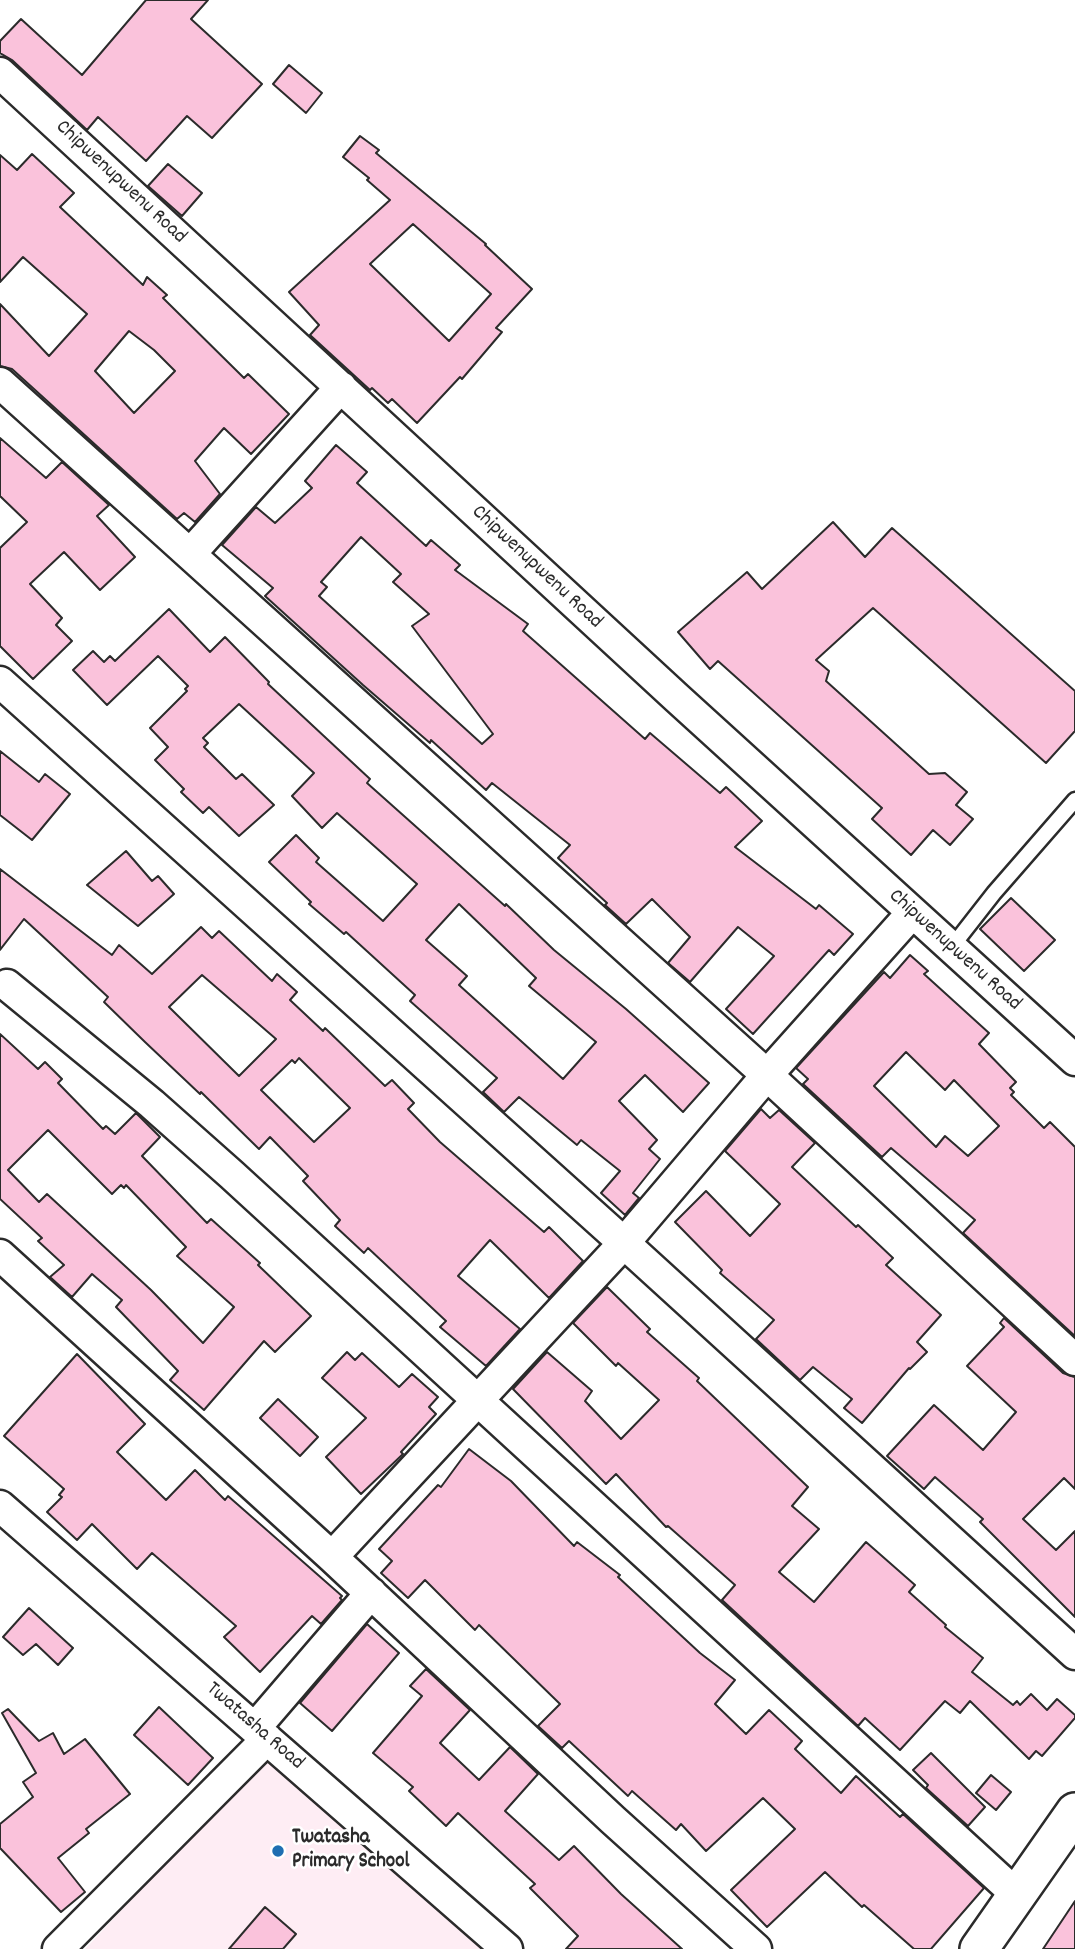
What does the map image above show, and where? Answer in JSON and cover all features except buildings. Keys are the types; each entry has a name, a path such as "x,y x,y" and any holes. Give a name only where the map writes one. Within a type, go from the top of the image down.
{"street":[{"name":"Chipwenupwenu Road","path":"0,73 1075,1060"},
{"path":"0,383 767,1074 1075,1360"},
{"path":"190,554 341,387"},
{"path":"0,682 624,1243 1075,1654"},
{"path":"332,1557 624,1243 767,1074 912,913"},
{"path":"7,985 162,1113 1016,1894"},
{"path":"0,1255 756,1949"},
{"name":"Twatasha Road","path":"0,1506 507,1949"},
{"path":"58,1949 261,1733 370,1593"},
{"path":"979,1949 1075,1812"}],"lane":[{"path":"951,948 994,893 1075,800"}],"shaded area":[{"name":"Twatasha Primary School","path":"270,1753 489,1949 85,1949"}],"place":[{"name":"Twatasha Primary School","path":"278,1851"}]}
